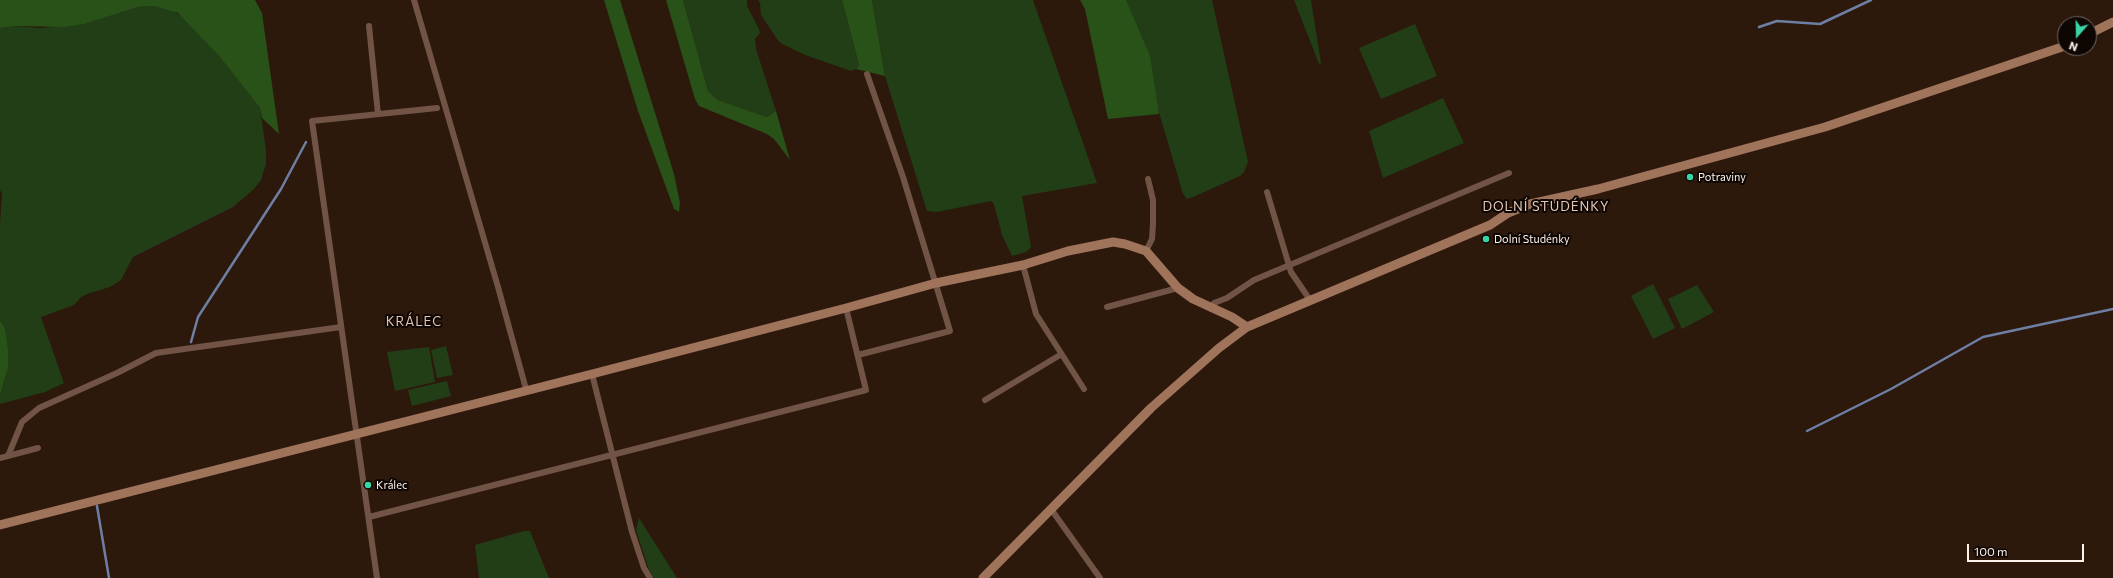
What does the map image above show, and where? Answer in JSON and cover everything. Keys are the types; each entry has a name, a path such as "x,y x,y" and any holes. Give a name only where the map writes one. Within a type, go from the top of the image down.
{"street":[{"path":"414,0 498,287 526,389"},
{"path":"2097,30 2113,22"},
{"path":"369,26 378,114"},
{"path":"982,578 1151,408 1218,348 1247,327 1490,225 1508,213 1530,204 1598,189 1825,128 2057,49"},
{"path":"858,355 950,331 936,283 867,74"},
{"path":"378,578 356,435 312,121 437,108"},
{"path":"1211,309 1214,303 1227,298 1254,280 1509,173"},
{"path":"1146,251 1152,239 1153,224 1153,200 1148,180"},
{"path":"1267,192 1289,265 1296,279 1310,300"},
{"path":"0,524 356,435 526,389 592,374 936,283 1023,265 1068,251 1113,242 1125,244 1146,251 1178,288 1211,309 1232,317 1247,327"},
{"path":"1023,265 1036,314 1060,355 1084,389"},
{"path":"1107,307 1178,288"},
{"path":"369,517 866,390 846,308"},
{"path":"8,456 22,422 40,408 117,374 156,353 342,327"},
{"path":"985,400 1060,355"},
{"path":"592,374 614,455 632,532 644,568 650,578"},
{"path":"0,458 38,448"},
{"path":"1051,508 1100,578"}],"green space":[{"path":"0,0 255,0 262,13 279,134 262,118 260,108 219,56 178,13 154,6 138,7 85,24 64,27 16,26 0,28"},
{"path":"604,0 620,0 674,174 680,203 679,212 674,209 638,111"},
{"path":"666,0 683,0 708,91 718,100 767,117 776,111 790,160 774,139 767,134 699,106 695,99"},
{"path":"683,0 747,0 747,6 759,29 760,33 755,39 756,49 776,111 767,117 718,100 708,91"},
{"path":"758,0 842,0 859,65 856,69 851,71 805,55 782,44 761,15 760,3"},
{"path":"842,0 872,0 885,76 856,69 859,65"},
{"path":"872,0 1033,0 1097,183 1022,196 1031,247 1026,252 1012,256 1002,235 994,204 991,201 937,212 927,211 885,76"},
{"path":"1080,0 1126,0 1150,56 1159,114 1108,119 1085,9"},
{"path":"1126,0 1212,0 1248,162 1244,172 1240,176 1187,199 1183,194"},
{"path":"1294,0 1311,0 1321,63 1319,64"},
{"path":"154,6 172,10 187,20 219,56 260,108 266,150 266,164 261,180 254,189 233,207 133,257 121,280 110,287 90,293 81,297 74,305 41,317 64,383 45,392 0,404 0,395 8,368 5,328 0,320 0,224 2,194 0,190 0,28 16,26 40,28 85,24 138,7"},
{"path":"1415,24 1437,76 1381,99 1359,48"},
{"path":"1443,98 1464,143 1383,178 1369,131"},
{"path":"1653,284 1675,328 1653,339 1631,296"},
{"path":"1697,285 1714,312 1682,329 1668,299"},
{"path":"0,320 5,328 8,350 8,368 0,395"},
{"path":"446,346 453,375 437,378 431,350"},
{"path":"429,347 435,382 395,391 387,352"},
{"path":"447,381 451,396 412,406 408,390"},
{"path":"639,518 677,578 654,578 649,570 636,530"},
{"path":"524,531 530,531 549,578 479,578 475,545"}],"waterway":[{"path":"1759,27 1777,21 1820,24 1871,0"},
{"path":"191,342 198,317 281,189 306,142"},
{"path":"1807,431 1891,389 1983,337 2113,309"},
{"path":"97,506 109,578"}],"place":[{"name":"Potraviny","path":"1690,177"},
{"name":"Dolní Studénky","path":"1486,239"},
{"name":"Králec","path":"368,485"}],"district":[{"name":"DOLNÍ STUDÉNKY","path":"1546,207"},
{"name":"KRÁLEC","path":"414,322"}]}
